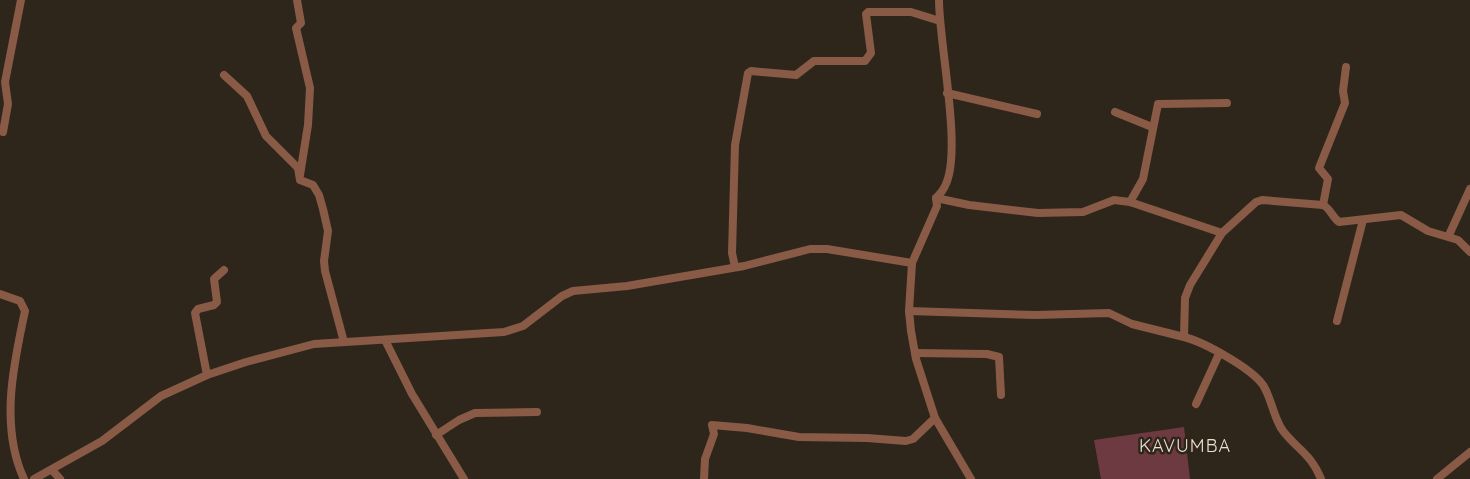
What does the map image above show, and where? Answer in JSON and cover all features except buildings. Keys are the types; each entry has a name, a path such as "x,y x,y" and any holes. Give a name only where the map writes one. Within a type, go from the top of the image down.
{"street":[{"path":"3,132 8,104 5,82 21,0"},
{"path":"297,0 301,23 296,28 310,88 308,125 300,180"},
{"path":"938,0 950,119 950,169 945,187 936,198 937,206 912,263 909,311 915,354 935,418 971,479"},
{"path":"735,268 732,254 735,145 748,73 756,71 796,74 814,61 865,61 871,52 868,12 911,12 940,21"},
{"path":"1323,205 1328,179 1319,168 1345,103 1343,91 1346,67"},
{"path":"0,73 5,82"},
{"path":"224,75 246,96 266,136 298,168 300,180"},
{"path":"947,93 1036,114"},
{"path":"1130,202 1143,179 1156,106 1161,102 1227,103"},
{"path":"1115,112 1152,127"},
{"path":"300,180 313,185 319,195 323,209 328,231 324,261 325,271 333,307 344,342"},
{"path":"1449,235 1470,189"},
{"path":"936,198 970,205 1038,213 1083,212 1114,200 1130,202 1222,233"},
{"path":"1184,337 1185,298 1190,285 1222,233 1256,202 1262,200 1323,205 1328,207 1334,218 1340,222 1401,215 1428,231 1449,235 1458,240 1470,252"},
{"path":"1337,321 1363,220"},
{"path":"34,479 102,441 161,396 206,375 303,346 509,332 523,326 562,296 573,291 627,286 735,268 810,249 827,248 912,263"},
{"path":"206,375 195,314 198,309 214,305 217,302 214,279 224,270"},
{"path":"0,294 20,301 25,312 7,408 11,446 24,479"},
{"path":"909,311 1035,314 1109,313 1132,324 1184,337 1243,367 1263,385 1283,431 1308,455 1321,479"},
{"path":"385,340 436,435 464,479"},
{"path":"915,354 987,354 999,357 1001,395"},
{"path":"1196,404 1219,354"},
{"path":"436,435 467,415 536,412"},
{"path":"704,479 705,460 714,434 712,425 747,428 799,437 867,438 906,441 913,439 935,418"},
{"path":"1437,479 1470,452"},
{"path":"52,470 60,479"}],"shaded area":[{"path":"1184,427 1190,479 1101,479 1094,440"}],"district":[{"name":"KAVUMBA","path":"1185,446"}]}
